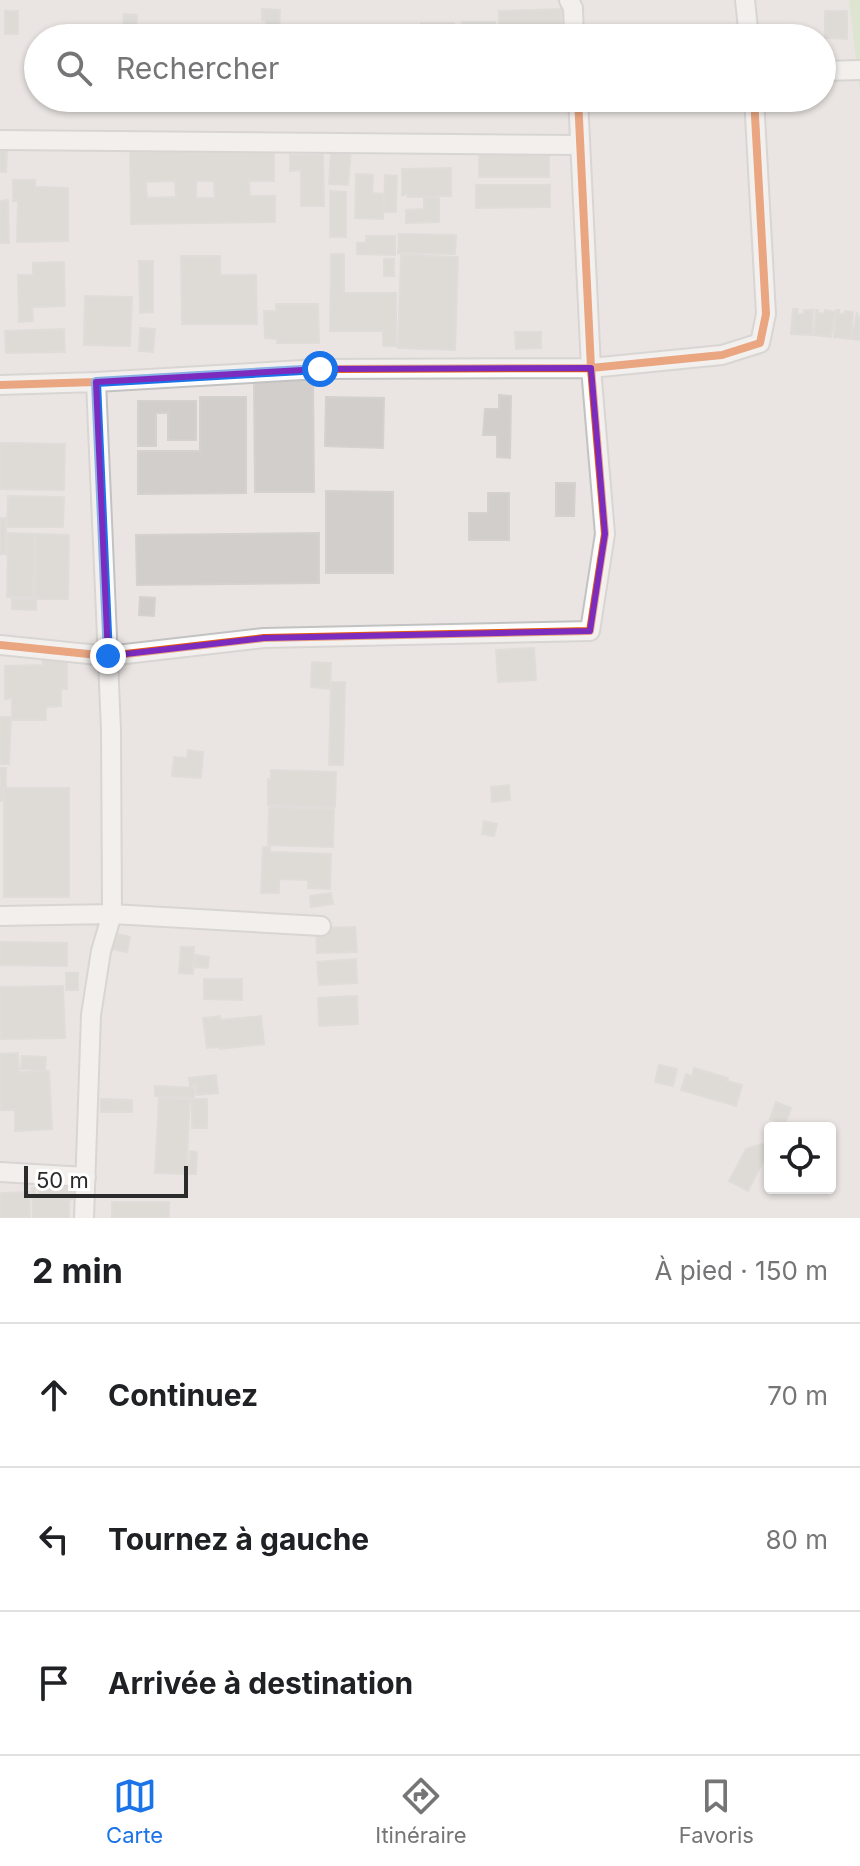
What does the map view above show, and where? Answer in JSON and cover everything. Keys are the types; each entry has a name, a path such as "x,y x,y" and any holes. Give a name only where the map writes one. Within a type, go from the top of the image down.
{"street":[{"path":"569,0 573,8 574,24"},
{"path":"745,0 748,24"},
{"path":"836,71 860,70"},
{"path":"0,645 108,656 264,638 590,631 605,534 591,368 579,112"},
{"path":"0,385 320,369 591,368 722,355 760,343 766,314 755,112"},
{"path":"0,140 580,145"},
{"path":"84,1218 91,1015 101,951 112,914 111,730 96,382"},
{"path":"0,916 112,914 321,926"},
{"path":"0,1172 86,1177"}],"highlighted area":[{"path":"591,368 605,534 590,631 264,638 108,656 96,382 320,369"}],"green space":[{"path":"849,0 860,0 860,93"}],"building":[{"path":"262,9 280,10 279,24 266,24 262,20"},
{"path":"561,9 561,24 499,24 499,11"},
{"path":"5,11 18,11 18,34 5,34"},
{"path":"825,11 847,11 847,39 836,38 836,24 825,24"},
{"path":"124,14 137,15 136,24 123,24"},
{"path":"462,22 495,22 495,24"},
{"path":"274,143 274,181 249,181 250,196 275,196 275,222 131,224 130,144","holes":["175,181 176,197 147,198 146,182","196,181 214,181 215,198 196,198"]},
{"path":"331,148 351,149 348,185 329,184"},
{"path":"0,149 7,150 6,172 0,172"},
{"path":"479,152 549,152 549,177 479,177"},
{"path":"290,155 323,155 324,206 301,206 301,170 290,171"},
{"path":"451,168 451,196 402,195 402,169"},
{"path":"356,174 373,175 372,193 383,194 383,219 355,218"},
{"path":"385,175 397,176 396,212 384,212"},
{"path":"13,180 35,180 35,187 68,188 68,241 17,242 18,201 13,201"},
{"path":"476,185 550,185 550,207 476,208"},
{"path":"330,191 346,192 346,237 330,237"},
{"path":"424,197 439,197 439,222 406,223 406,210 424,209"},
{"path":"8,200 9,243 0,243 0,201"},
{"path":"399,234 456,235 455,254 398,253"},
{"path":"366,236 395,236 395,255 357,254 357,243 366,243"},
{"path":"331,254 344,254 344,293 396,293 396,346 383,346 383,331 330,331"},
{"path":"401,255 458,257 455,350 398,348"},
{"path":"181,256 220,256 220,275 256,275 257,324 182,324"},
{"path":"384,259 394,259 394,276 384,276"},
{"path":"139,261 153,261 153,312 140,313"},
{"path":"64,262 65,306 32,307 33,321 19,322 18,275 33,275 33,263"},
{"path":"85,296 132,297 130,346 84,345"},
{"path":"276,304 318,304 319,343 277,343 277,339 265,338 264,311 276,311"},
{"path":"793,309 798,309 797,314 813,310 812,335 791,334"},
{"path":"816,310 824,314 825,310 835,312 831,337 814,335"},
{"path":"836,310 839,314 853,312 851,339 834,337"},
{"path":"857,312 860,317 860,340 852,339"},
{"path":"140,328 155,329 153,352 139,351"},
{"path":"64,329 65,352 6,353 5,331"},
{"path":"515,332 541,332 541,348 516,349"},
{"path":"254,378 313,378 314,492 255,492"},
{"path":"499,395 511,396 510,458 497,457 497,435 483,435 485,409 499,409"},
{"path":"200,397 246,397 246,493 138,494 138,451 200,451"},
{"path":"326,397 384,398 383,448 325,446"},
{"path":"138,401 196,401 196,440 168,440 168,413 156,413 156,446 138,446"},
{"path":"0,443 65,444 64,490 0,489"},
{"path":"556,483 575,483 574,516 556,516"},
{"path":"326,491 393,492 393,573 326,573"},
{"path":"488,493 509,493 509,540 469,540 469,513 488,513"},
{"path":"8,496 64,497 63,527 7,527"},
{"path":"0,518 6,518 6,554 0,554"},
{"path":"8,533 34,534 33,597 7,597"},
{"path":"319,533 319,583 137,585 136,535"},
{"path":"36,534 69,535 68,599 35,599"},
{"path":"140,597 155,598 154,616 139,615"},
{"path":"12,599 36,599 36,610 12,609"},
{"path":"534,648 536,680 498,682 496,650"},
{"path":"42,659 67,659 67,689 61,689 61,706 46,707 46,720 12,720 12,698 5,699 5,666 43,665"},
{"path":"312,662 331,663 330,689 311,687"},
{"path":"331,682 345,682 343,765 329,765"},
{"path":"0,717 11,717 9,764 0,764"},
{"path":"188,750 203,752 201,778 172,776 174,757 187,758"},
{"path":"0,768 6,768 6,788 3,788 3,800 0,801"},
{"path":"271,770 336,772 335,807 268,805"},
{"path":"509,785 510,800 492,802 491,787"},
{"path":"4,788 69,788 69,897 4,897"},
{"path":"269,807 334,809 333,847 268,845"},
{"path":"484,821 497,824 494,836 482,834"},
{"path":"263,847 270,847 270,852 331,854 330,889 308,888 308,880 279,879 279,893 261,893"},
{"path":"331,893 333,904 311,907 310,896"},
{"path":"355,927 357,952 317,953 316,928"},
{"path":"114,933 130,937 127,952 111,949"},
{"path":"0,942 67,943 67,966 0,965"},
{"path":"181,947 194,947 193,974 179,973"},
{"path":"196,955 209,957 208,968 195,967"},
{"path":"356,959 357,983 319,985 317,962"},
{"path":"66,973 78,973 78,990 66,990"},
{"path":"204,979 242,979 242,1000 204,999"},
{"path":"63,986 65,1038 1,1039 0,987"},
{"path":"357,996 358,1024 319,1026 318,998"},
{"path":"220,1016 221,1020 261,1016 264,1044 207,1048 203,1018"},
{"path":"18,1053 19,1072 49,1071 52,1129 15,1131 15,1110 1,1110 0,1054"},
{"path":"22,1056 46,1057 45,1071 21,1069"},
{"path":"659,1065 677,1069 673,1086 655,1082"},
{"path":"694,1068 742,1085 736,1106 681,1090 686,1074 692,1076"},
{"path":"216,1075 218,1093 197,1095 196,1085 190,1086 189,1078"},
{"path":"155,1086 195,1088 194,1098 155,1096"},
{"path":"159,1098 190,1099 186,1174 155,1173"},
{"path":"101,1099 132,1100 132,1112 101,1112"},
{"path":"192,1099 207,1099 207,1128 192,1128"},
{"path":"776,1102 791,1108 786,1122 770,1119"},
{"path":"764,1145 764,1160 748,1191 729,1181 746,1149"},
{"path":"190,1151 197,1152 196,1174 188,1174"},
{"path":"57,1178 73,1178 74,1199 69,1200 69,1218 33,1218 32,1188 35,1188 35,1195 39,1194 39,1189 57,1188"},
{"path":"29,1192 30,1218 0,1218 0,1193"},
{"path":"112,1202 169,1202 169,1218 112,1218"}],"cycle path":[{"path":"0,645 108,656 264,638 590,631 605,534 591,368 579,112"},
{"path":"0,385 320,369 591,368 722,355 760,343 766,314 755,112"}],"route":[{"path":"108,656 96,382 320,369"}]}
